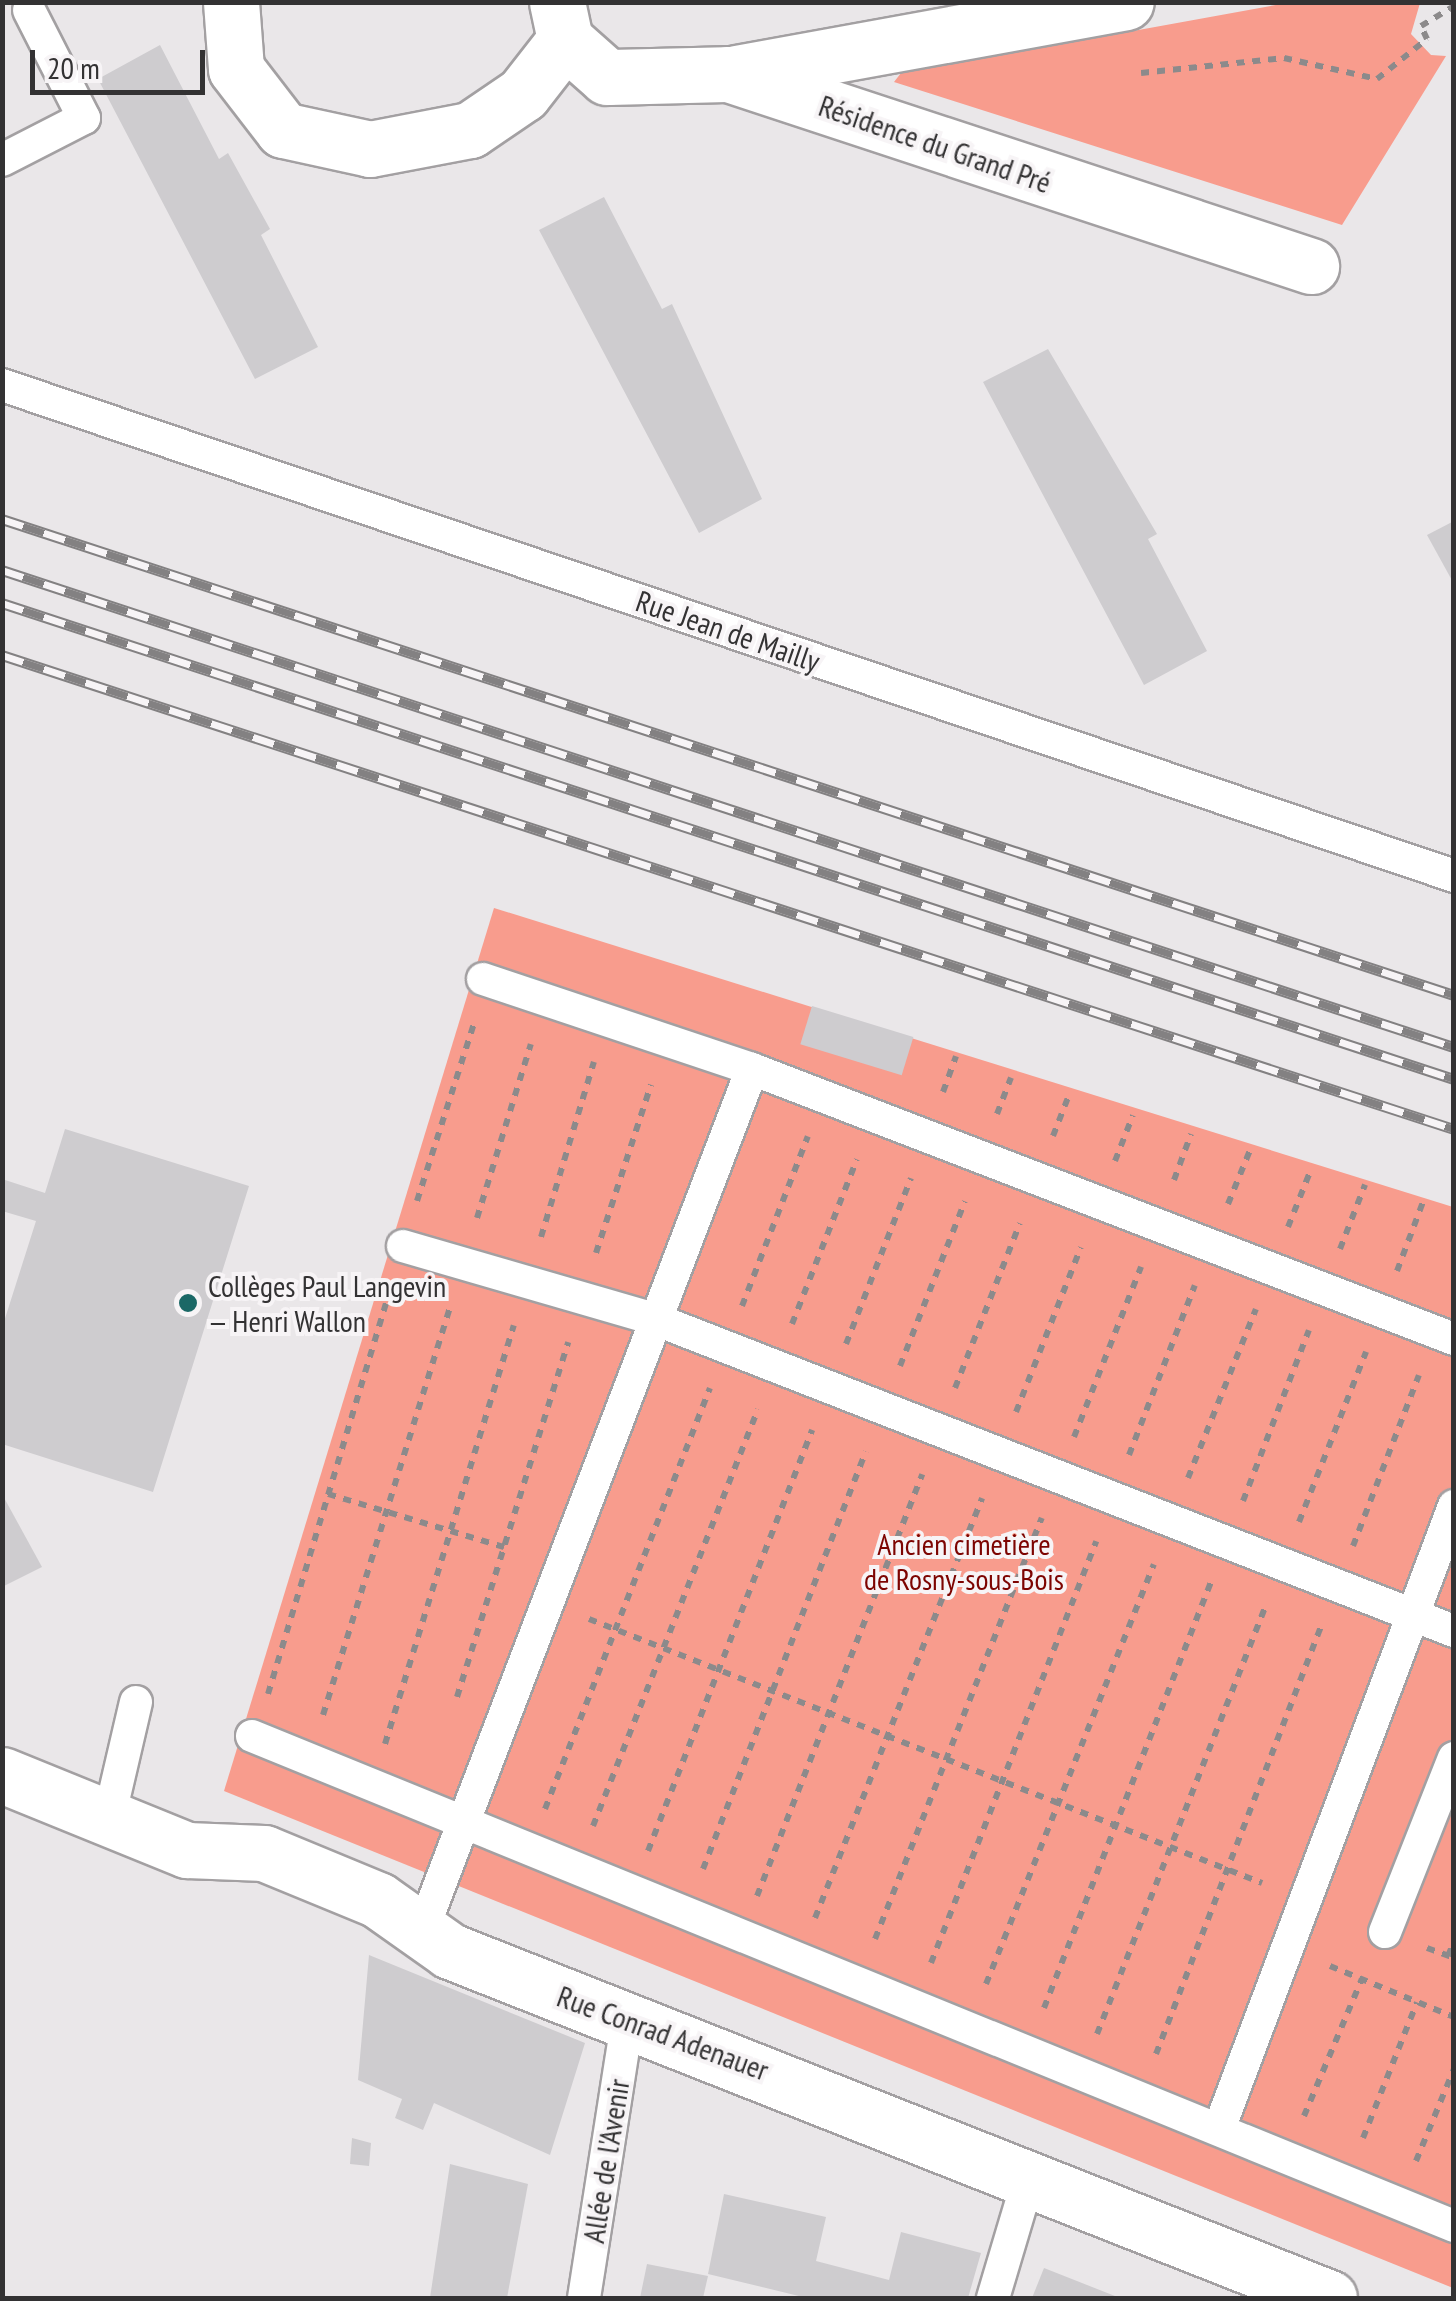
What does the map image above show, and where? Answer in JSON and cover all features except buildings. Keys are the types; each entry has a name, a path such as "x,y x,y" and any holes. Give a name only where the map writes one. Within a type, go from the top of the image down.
{"street":[{"name":"Résidence du Grand Pré","path":"231,2 236,68 283,130 370,148 470,130 522,94 561,21 607,77 728,74 1310,266"},
{"path":"728,74 1126,2"},
{"name":"Rue Conrad Adenauer","path":"2,1775 187,1850 264,1854 378,1900 450,1952 627,2022 695,2041 1329,2298"}],"lane":[{"path":"2,160 84,118 25,12"},
{"name":"Rue Jean de Mailly","path":"2,385 1454,876"},
{"path":"483,978 752,1068 1444,1336"},
{"path":"422,1932 752,1068"},
{"path":"403,1246 657,1320 1454,1631"},
{"path":"1219,2129 1454,1506"},
{"path":"109,1818 136,1702"},
{"path":"252,1736 314,1745 465,1821 1454,2226"},
{"path":"1385,1932 1454,1758"},
{"name":"Allée de l'Avenir","path":"584,2298 627,2022"},
{"path":"994,2298 1029,2177"}],"path":[{"path":"1141,73 1284,58 1378,80 1427,39 1421,26 1454,6"},
{"path":"252,1736 477,1015 491,1020"},
{"path":"520,1028 550,1037"},
{"path":"399,1760 314,1745 534,1032"},
{"path":"582,1047 612,1056"},
{"path":"382,1754 597,1052"},
{"path":"634,1890 956,1056"},
{"path":"451,1716 656,1069"},
{"path":"686,1911 1011,1078"},
{"path":"742,1934 1069,1094"},
{"path":"530,1848 824,1096"},
{"path":"800,1958 1133,1115"},
{"path":"577,1866 874,1116"},
{"path":"858,1982 1191,1134"},
{"path":"915,2005 1250,1150"},
{"path":"968,2027 1310,1172"},
{"path":"1027,2051 1365,1186"},
{"path":"1081,2073 1424,1202"},
{"path":"1140,2097 1337,1586 1444,1336"},
{"path":"328,1494 504,1547"},
{"path":"549,1603 1306,1900"},
{"path":"1385,1932 1451,1957 1454,1942"},
{"path":"1287,1948 1454,2017"},
{"path":"1287,2158 1362,1979"},
{"path":"1346,2182 1417,2002"},
{"path":"1399,2203 1454,2069"}],"green space":[{"path":"1287,3 1420,3 1411,34 1431,55 1446,56 1342,225 894,82 901,73"},
{"name":"Ancien cimetière de Rosny-sous-Bois","path":"494,908 1453,1207 1453,2288 224,1791"}],"railway":[{"path":"2,519 1454,995"},
{"path":"2,570 1454,1047"},
{"path":"2,603 1454,1079"},
{"path":"2,655 1454,1129"}],"place":[{"name":"Collèges Paul Langevin — Henri Wallon","path":"188,1303"}]}
